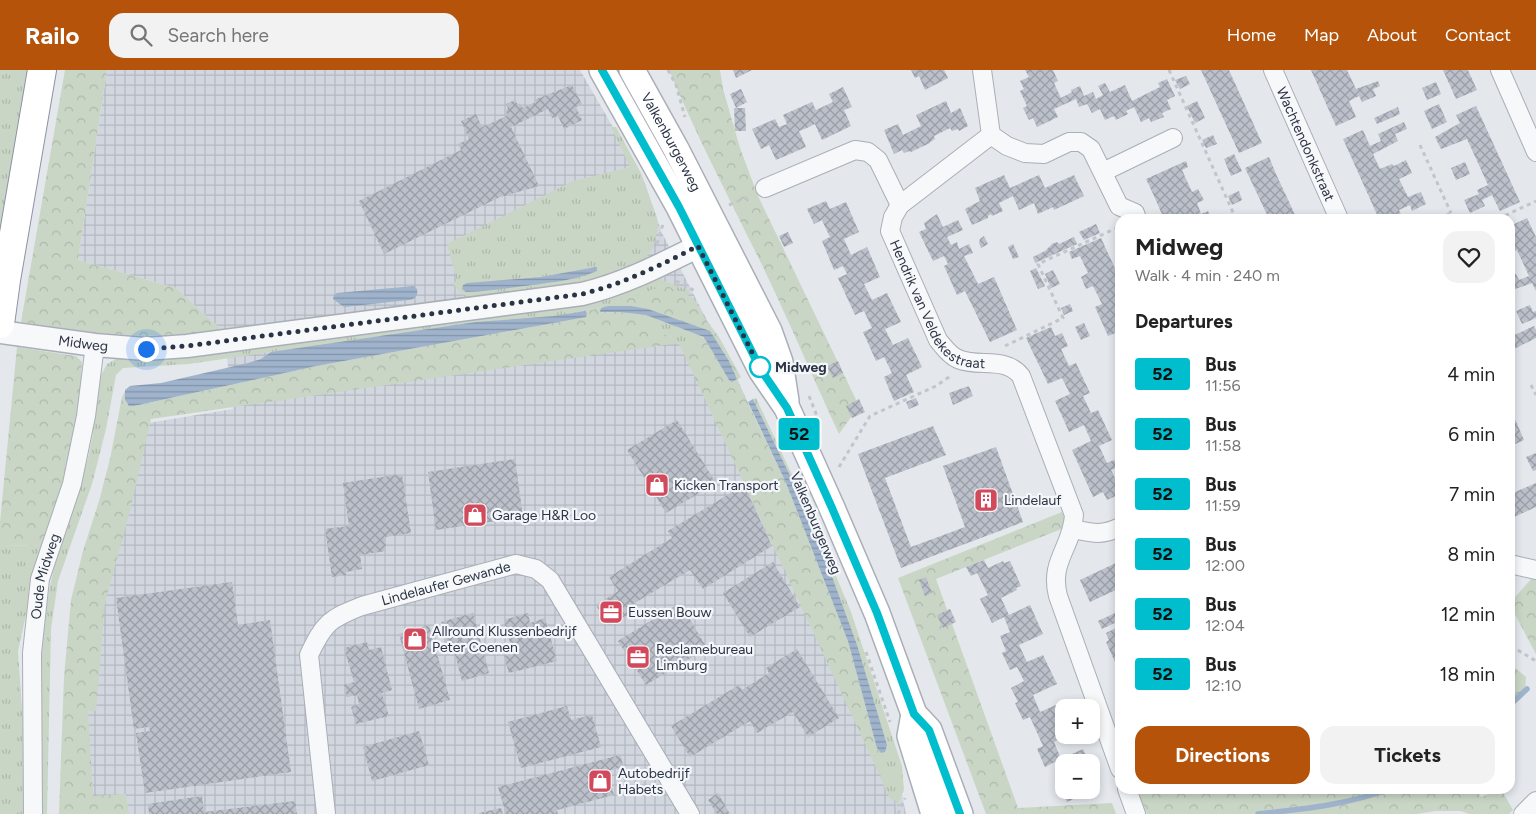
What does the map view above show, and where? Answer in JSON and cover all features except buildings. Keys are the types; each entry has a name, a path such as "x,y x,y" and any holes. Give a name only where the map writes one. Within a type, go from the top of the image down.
{"highway":[{"path":"0,324 42,70"}],"main road":[{"name":"Valkenburgerweg","path":"602,70 654,161 761,370 787,408 877,613 914,714 929,730 960,814"},
{"name":"Valkenburgerweg","path":"632,70 676,150 699,246"},
{"name":"Valkenburgerweg","path":"914,714 910,736 934,814"}],"street":[{"path":"982,70 991,135 1007,146 1025,152 1044,154 1069,142 1082,142 1091,149 1119,206 1135,214"},
{"name":"Wachtendonkstraat","path":"1272,70 1336,214"},
{"path":"1500,70 1536,152"},
{"path":"765,188 855,150 868,152 878,160 900,204 991,135"},
{"path":"1102,172 1174,138"},
{"name":"Hendrik van Veldekestraat","path":"900,204 893,217 890,231 938,340 947,352 966,360 1007,365 1015,368 1021,376 1074,515 1073,529 1056,570 1054,583 1115,755"},
{"name":"Midweg","path":"0,332 95,345 146,349 187,346 582,294 632,278 699,246"},
{"name":"Oude Midweg","path":"33,814 32,653 40,580 72,484 86,416 95,345"},
{"path":"1073,529 1094,534 1108,533 1115,530"},
{"name":"Lindelaufer Gewande","path":"326,814 309,655 320,631 338,616 362,606 516,564 536,569 550,580 690,814"},
{"path":"1515,565 1536,570"},
{"path":"1129,794 1136,814"},
{"path":"1523,814 1536,801"}],"path":[{"path":"1168,70 1234,214"},
{"path":"1420,145 1451,213"},
{"path":"731,204 745,197"},
{"path":"1508,214 1536,200"},
{"path":"663,223 699,246"},
{"path":"839,467 870,416 936,386 949,377 966,360 1063,318 1038,264 1115,228"},
{"path":"694,286 699,293"},
{"path":"1531,385 1536,395"},
{"path":"863,644 893,731"},
{"path":"1515,648 1536,661"},
{"path":"898,814 907,792"},
{"path":"906,798 908,806"}],"shaded area":[{"path":"107,70 580,70 644,181 662,233 737,378 857,652 895,762 906,814 76,814 72,785 136,425 233,409 224,332 176,288 78,260"}],"green space":[{"path":"0,70 29,70 0,257"},
{"path":"65,70 107,70 78,260 176,288 224,332 145,336 97,333 21,322"},
{"path":"669,70 720,70 723,89 740,148 758,196 859,406 839,434 772,286 702,144"},
{"path":"611,127 616,127 641,173 657,218 658,228 653,248 645,259 580,284 471,298 460,293 452,282 457,282 447,244 573,181 630,167","holes":["561,275 589,275 556,282 485,291 474,283"]},
{"path":"660,279 690,291 688,295 669,287 660,287 608,306 554,316 476,322 189,364 123,368 116,375 106,429 92,484 58,581 51,629 47,814 40,814 44,621 58,551 88,458 93,434 91,424 93,409 97,402 100,377 107,364 120,357 626,291"},
{"path":"660,287 669,287 694,299 704,317 719,337 741,377 737,380 786,483 848,641 877,748 881,753 871,757 682,350 707,342 729,380 733,382 737,379 723,351 710,331 648,309 631,306 608,306"},
{"path":"601,308 601,313 620,312 646,315 652,327 678,343 151,419 130,511 105,603 96,711 88,711 93,796 126,794 129,814 59,814 64,677 71,600 110,459 122,397 125,391 127,404 134,406 316,366 586,317 587,313 585,311"},
{"path":"648,316 701,336 707,342 682,350 678,343 652,327"},
{"path":"17,347 76,356 82,362 80,399 82,407 61,491 41,546 0,545 0,522"},
{"path":"756,398 808,509 851,612 902,766 904,790 896,809 895,800 890,799 871,757 885,752 887,745 831,575 800,496 753,399"},
{"path":"1062,512 1069,526 936,579 1018,808 1112,803 1116,814 986,814 898,578"},
{"path":"0,545 41,546 18,651 26,767 27,814 0,814"},
{"path":"1532,578 1536,579 1536,654 1515,614 1515,597"},
{"path":"1515,668 1526,677 1525,693 1515,702"},
{"path":"1479,794 1481,797 1488,794 1504,794 1513,810 1509,814 1469,814 1461,811 1435,811 1417,814 1147,814 1139,795"}],"water":[{"path":"596,267 597,271 557,282 482,291 466,292 462,289 463,285 467,283 541,277"},
{"path":"414,286 417,289 417,295 409,300 344,307 333,299 337,293"},
{"path":"608,306 631,306 648,309 710,331 729,361 737,379 732,382 729,380 704,337 646,315 600,312 601,308"},
{"path":"585,311 587,313 586,317 316,366 134,406 129,406 125,400 125,390 130,386 161,383 248,363 261,359 271,352 476,322 554,316"},
{"path":"753,399 816,533 857,645 887,745 885,752 881,753 877,748 848,641 786,483 748,402"}],"waterway":[{"path":"1515,700 1527,689"},
{"path":"1258,814 1341,803 1373,794"}],"bus line":[{"name":"52","path":"602,70 679,207 761,370 787,408 877,613 914,714 929,730 960,814"}],"place":[{"name":"Midweg","path":"760,367"},
{"name":"Kicken Transport","path":"657,485"},
{"name":"Lindelauf","path":"986,500"},
{"name":"Garage H&R Loo","path":"475,515"},
{"name":"Eussen Bouw","path":"611,612"},
{"name":"Allround Klussenbedrijf Peter Coenen","path":"415,639"},
{"name":"Reclamebureau Limburg","path":"638,657"},
{"name":"Autobedrijf Habets","path":"600,781"}],"route":[{"path":"146,349 187,346 582,294 632,278 698,246 761,370 760,367"}]}
